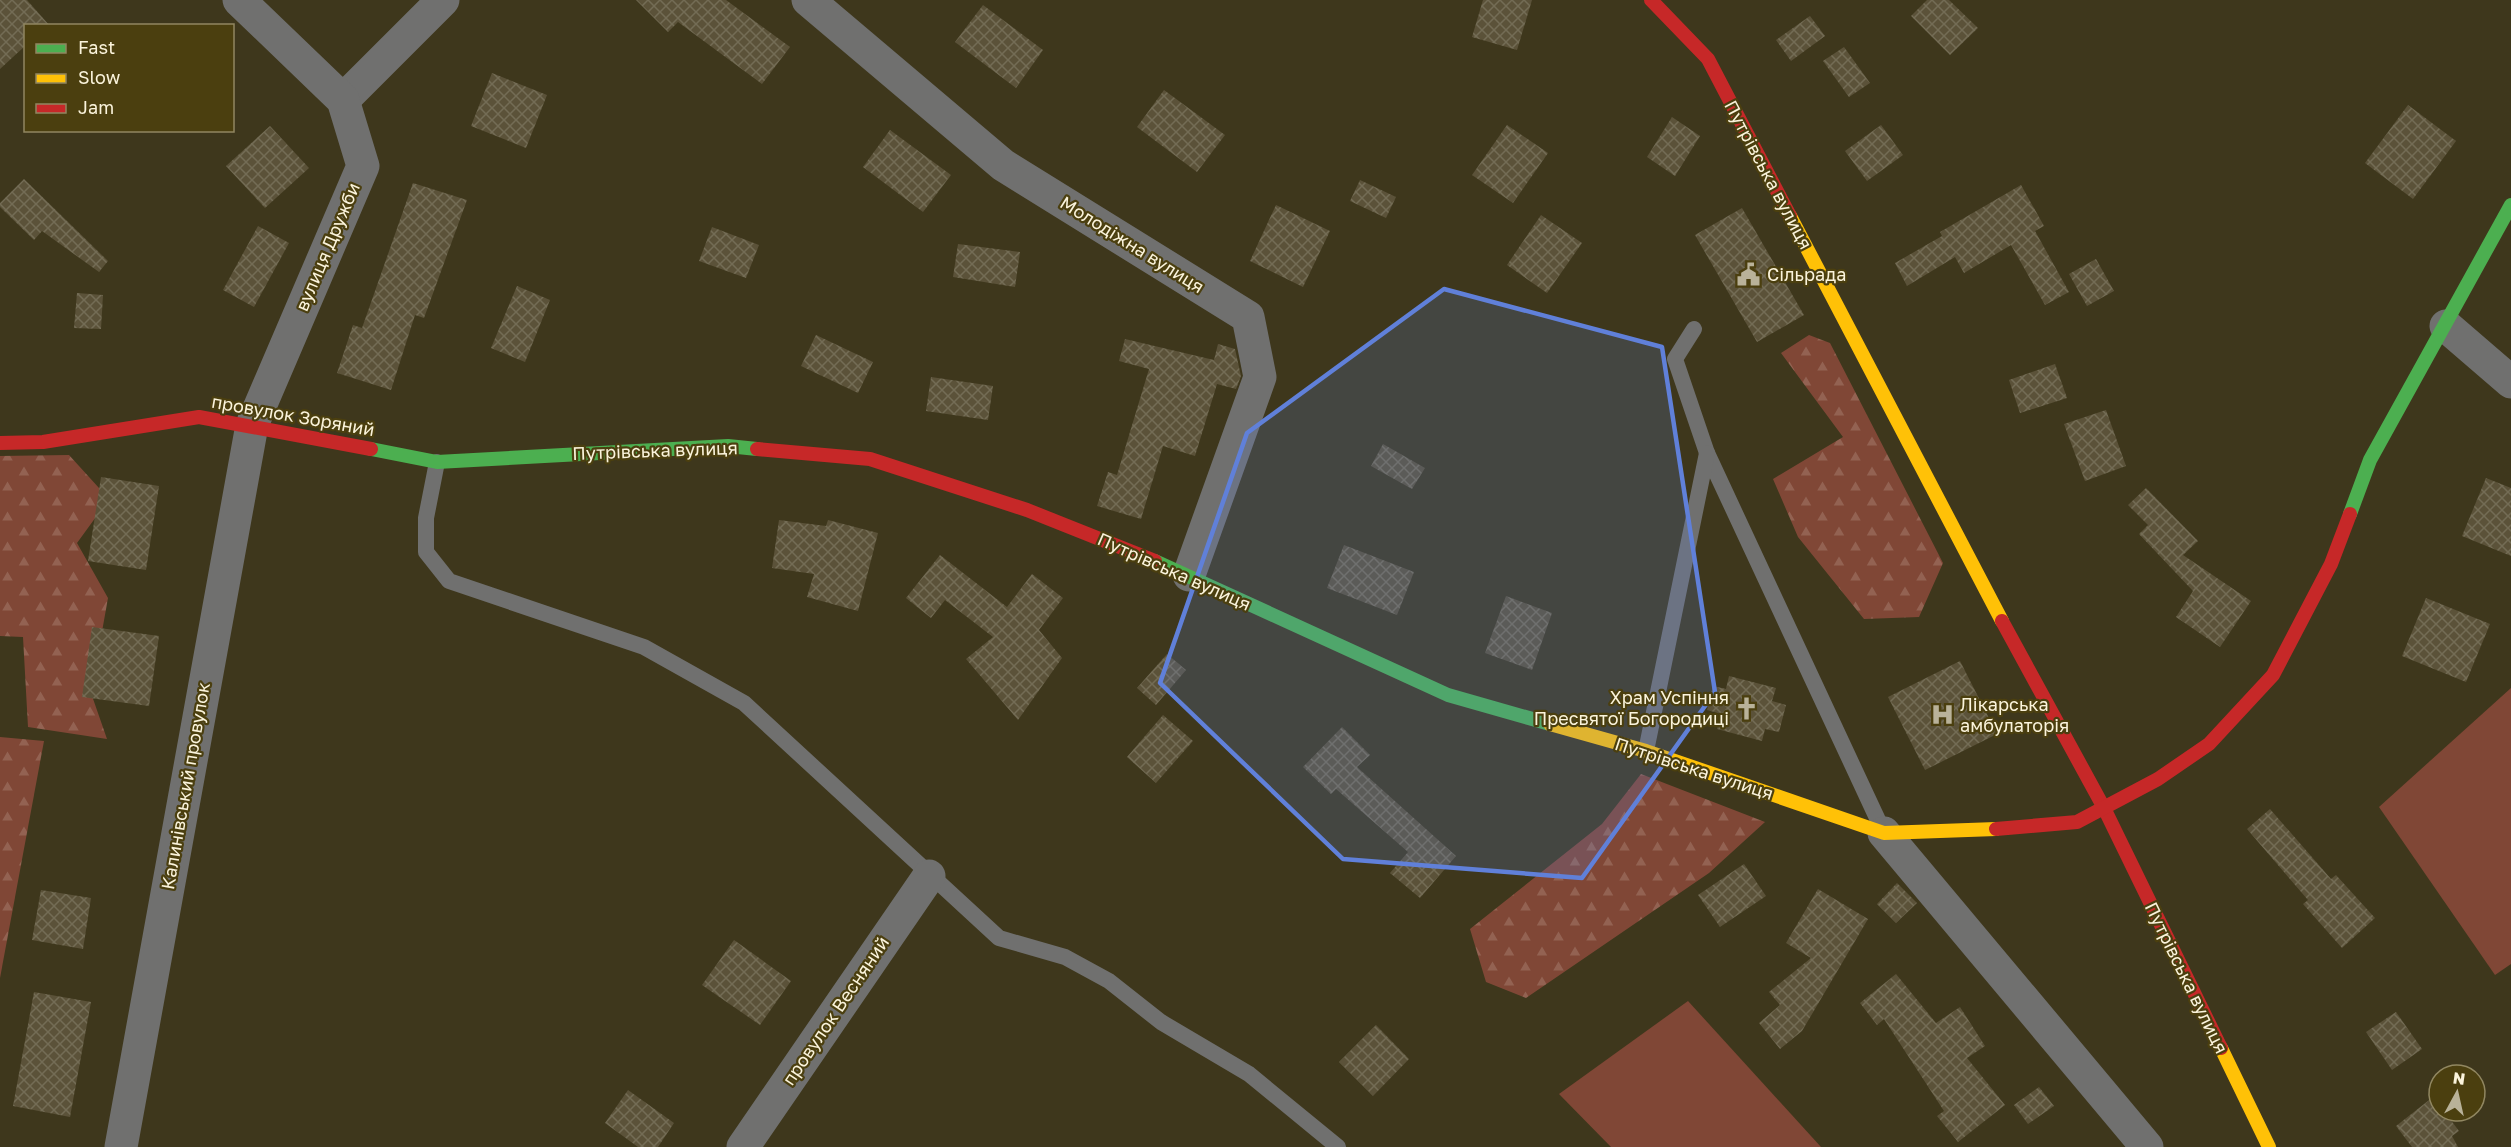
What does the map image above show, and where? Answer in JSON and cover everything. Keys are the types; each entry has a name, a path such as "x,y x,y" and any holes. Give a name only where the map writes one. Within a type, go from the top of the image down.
{"street":[{"name":"вулиця Дружби","path":"239,0 343,100 363,165 252,425"},
{"path":"343,100 443,0"},
{"name":"Молодіжна вулиця","path":"808,0 1003,165 1248,317 1260,377 1190,575"},
{"name":"Путрівська вулиця","path":"1651,0 1708,59 1962,547 2104,808 2270,1147"},
{"path":"2104,808 2158,779 2209,744 2273,675 2331,564 2370,460 2446,326 2511,204"},
{"path":"2446,326 2511,382"},
{"name":"провулок Зоряний","path":"0,443 43,442 199,417 252,425 437,462"},
{"name":"Калинівський провулок","path":"121,1147 252,425"},
{"name":"Путрівська вулиця","path":"437,462 728,446 870,459 1027,510 1190,575 1448,696 1646,751 1884,833 1991,829 2077,822 2104,808"},
{"name":"Путрівська вулиця","path":"1884,833 1967,928 2147,1147"},
{"name":"провулок Весняний","path":"743,1147 929,876"}],"lane":[{"path":"1694,329 1675,359 1707,453 1884,833"},
{"path":"1646,751 1707,453"},
{"path":"437,462 426,518 426,552 449,581 644,647 744,703 929,876 999,938 1065,957 1109,981 1161,1022 1249,1074 1338,1147"}],"highlighted area":[{"path":"1444,289 1662,347 1715,692 1582,878 1343,859 1160,683 1247,433"}],"green space":[{"path":"1809,335 1830,343 1943,563 1919,617 1864,619 1798,537 1773,479 1843,437 1781,353"},
{"path":"69,455 109,499 77,543 108,598 91,693 107,739 28,727 23,637 0,636 0,456"},
{"path":"2511,688 2511,964 2495,975 2379,807"},
{"path":"0,737 44,741 0,978"},
{"path":"1641,774 1765,822 1709,873 1526,998 1486,982 1470,929 1602,824"},
{"path":"1688,1001 1821,1147 1611,1147 1559,1094"}],"building":[{"path":"0,0 27,0 48,24 24,24 24,47 0,69"},
{"path":"636,0 726,0 790,47 762,84 678,22 668,32"},
{"path":"1483,0 1532,0 1517,50 1472,37"},
{"path":"1927,0 1949,0 1978,28 1950,55 1911,16"},
{"path":"983,5 1043,50 1016,88 955,42"},
{"path":"1810,16 1825,36 1791,61 1776,40"},
{"path":"1844,47 1870,83 1849,97 1823,61"},
{"path":"492,73 547,95 526,148 471,126"},
{"path":"1164,90 1225,135 1197,172 1137,127"},
{"path":"2408,105 2456,141 2413,199 2365,163"},
{"path":"1672,117 1700,136 1675,176 1647,157"},
{"path":"1507,125 1548,153 1513,203 1472,175"},
{"path":"1881,125 1903,155 1867,181 1845,151"},
{"path":"270,126 309,168 265,208 226,166"},
{"path":"890,130 951,175 923,212 863,167"},
{"path":"24,179 108,261 99,272 42,231 34,240 0,207 0,203"},
{"path":"1360,180 1396,197 1386,218 1350,201"},
{"path":"413,183 467,200 424,318 415,315 391,390 337,373 353,325 362,328"},
{"path":"2021,185 2044,226 2035,231 2069,292 2045,305 2011,245 1964,273 1955,257 1907,286 1895,263 1942,236 1940,232"},
{"path":"1276,205 1330,231 1303,287 1250,261"},
{"name":"Сільрада","path":"1742,208 1804,315 1757,342 1695,235"},
{"path":"1541,215 1582,243 1547,293 1507,265"},
{"path":"258,226 289,243 254,307 223,290"},
{"path":"712,227 759,245 746,278 699,261"},
{"path":"958,244 1020,252 1015,287 953,277"},
{"path":"2096,259 2114,291 2087,306 2069,274"},
{"path":"517,286 550,300 525,362 491,348"},
{"path":"77,293 103,295 101,329 74,328"},
{"path":"816,335 873,362 858,393 801,366"},
{"path":"1125,339 1214,360 1218,344 1235,349 1241,376 1236,389 1217,384 1195,456 1163,446 1141,519 1097,506 1108,472 1117,475 1149,369 1119,361"},
{"path":"2055,364 2067,398 2020,413 2009,380"},
{"path":"931,377 993,386 988,420 926,411"},
{"path":"2106,410 2126,466 2085,481 2064,424"},
{"path":"1383,444 1425,468 1412,489 1371,466"},
{"path":"101,477 159,486 146,570 88,561"},
{"path":"2486,478 2511,488 2511,556 2462,536"},
{"path":"2146,488 2198,541 2183,555 2251,601 2220,647 2176,617 2193,591 2139,534 2148,525 2128,505"},
{"path":"779,520 826,526 828,520 878,533 858,611 807,597 814,574 772,568"},
{"path":"1344,545 1414,572 1397,615 1327,588"},
{"path":"940,555 1007,607 1032,574 1063,598 1039,630 1062,658 1018,720 966,659 993,637 945,600 931,618 906,598"},
{"path":"1506,596 1552,613 1532,670 1485,653"},
{"path":"2426,598 2490,624 2466,682 2402,656"},
{"path":"92,627 159,636 149,706 82,697"},
{"path":"1167,654 1186,670 1156,705 1137,688"},
{"name":"Лікарська амбулаторія","path":"1960,661 1997,734 1925,770 1888,697"},
{"name":"Храм Успіння Пресвятої Богородиці","path":"1729,676 1776,688 1772,701 1786,705 1779,732 1765,729 1762,741 1717,729 1721,714 1707,710 1713,686 1726,689"},
{"path":"1163,715 1193,741 1156,783 1127,757"},
{"path":"1342,727 1370,755 1357,767 1456,856 1420,898 1390,873 1408,852 1336,789 1331,794 1303,767"},
{"path":"2270,809 2331,879 2336,875 2375,918 2342,948 2303,904 2308,900 2247,829"},
{"path":"1744,864 1766,896 1720,927 1698,895"},
{"path":"1897,883 1917,903 1896,923 1877,904"},
{"path":"1818,889 1868,919 1802,1031 1780,1049 1759,1023 1780,1005 1769,992 1811,958 1786,943"},
{"path":"41,890 91,898 83,949 32,940"},
{"path":"734,940 791,981 760,1025 702,985"},
{"path":"1896,974 1936,1023 1960,1007 1985,1046 1967,1058 2005,1105 1958,1142 1937,1116 1944,1111 1884,1019 1877,1025 1860,1003"},
{"path":"34,992 91,1002 70,1117 13,1106"},
{"path":"2396,1012 2422,1049 2392,1070 2366,1032"},
{"path":"1376,1025 1409,1059 1373,1096 1339,1062"},
{"path":"2039,1087 2054,1106 2028,1124 2014,1105"},
{"path":"628,1090 674,1123 658,1147 638,1147 605,1123"},
{"path":"2427,1102 2427,1123 2453,1123 2459,1131 2452,1136 2458,1147 2412,1147 2396,1126"}],"traffic: fast":[{"path":"2350,514 2370,460 2511,205"},
{"path":"371,449 437,462 728,446 757,449"},
{"path":"1155,561 1448,695 1550,724"}],"traffic: slow":[{"path":"1790,216 2002,621"},
{"path":"1550,724 1646,751 1884,833 1996,829"},
{"path":"2221,1048 2269,1147"}],"traffic: jam":[{"path":"1651,0 1708,59 1790,216"},
{"path":"0,443 43,442 199,417 371,449"},
{"path":"757,449 870,459 1027,510 1155,561"},
{"path":"1996,829 2077,822 2158,779 2209,744 2273,675 2331,564 2350,514"},
{"path":"2002,621 2104,808 2221,1048"}],"place":[{"name":"Сільрада","path":"1749,275"},
{"name":"Храм Успіння Пресвятої Богородиці","path":"1747,708"},
{"name":"Лікарська амбулаторія","path":"1942,715"}]}
